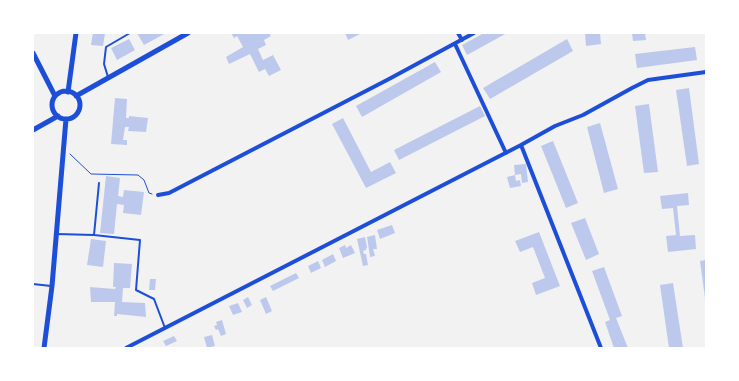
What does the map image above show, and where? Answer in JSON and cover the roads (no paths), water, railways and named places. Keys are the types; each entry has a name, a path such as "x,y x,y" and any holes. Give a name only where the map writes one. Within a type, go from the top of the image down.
{"street":[{"path":"68,92 76,33"},
{"path":"76,96 188,33"},
{"path":"458,33 462,40"},
{"path":"158,195 169,193 474,33"},
{"path":"454,44 506,153"},
{"path":"33,54 55,96"},
{"path":"126,348 166,329 506,153 555,126 583,116 648,80 706,72"},
{"path":"68,92 76,96 79,108 74,116 66,119 54,113 52,105 55,96 59,93 68,92"},
{"path":"33,130 58,116"},
{"path":"44,348 52,286 66,119"},
{"path":"521,145 601,348"}],"lane":[{"path":"108,77 104,64 106,47 130,33"},
{"path":"94,235 99,183"},
{"path":"56,234 94,235 140,240 136,290 154,300 166,329"},
{"path":"33,284 52,286"}]}
